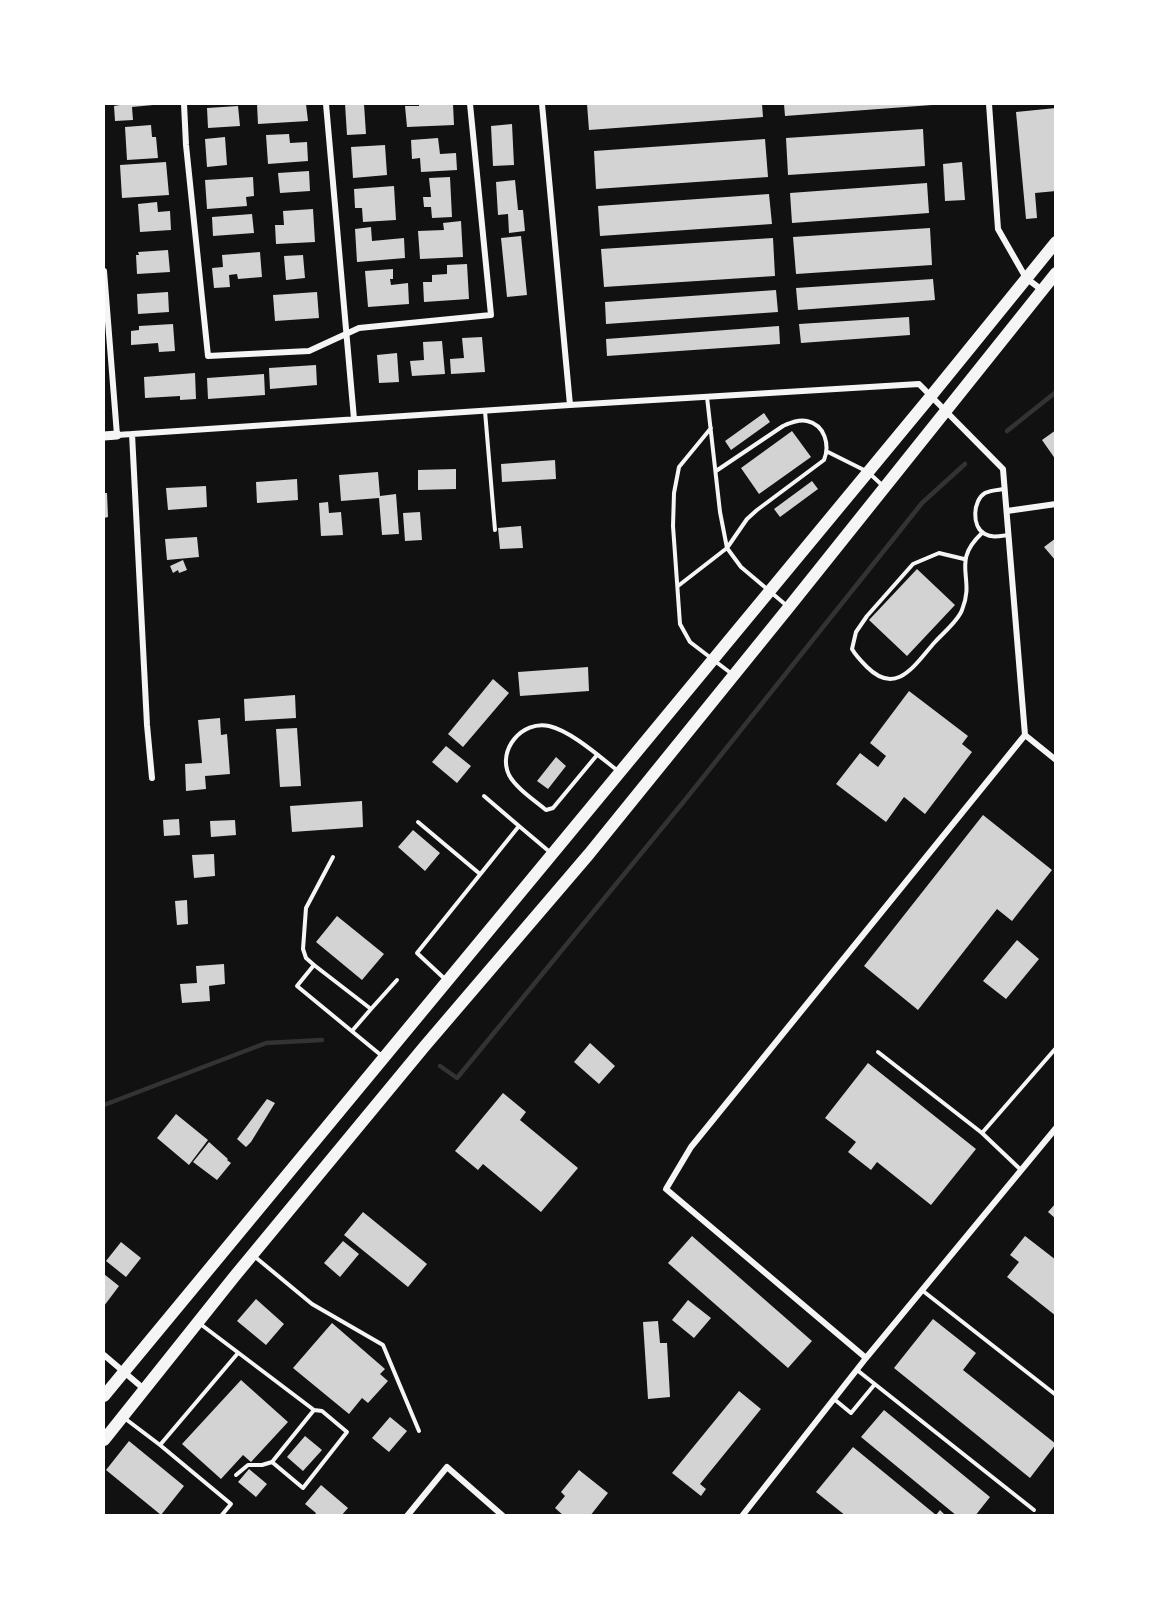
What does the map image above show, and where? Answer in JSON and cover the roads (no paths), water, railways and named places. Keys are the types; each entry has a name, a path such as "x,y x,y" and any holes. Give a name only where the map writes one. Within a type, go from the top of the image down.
{"main road":[{"path":"104,1396 1056,242"},
{"path":"104,1440 252,1255 424,1047 589,854 1056,273"}],"street":[{"path":"184,104 186,145 208,356 309,351 359,328 491,315 470,104"},
{"path":"326,104 354,419"},
{"path":"542,104 570,405"},
{"path":"989,104 998,229 1026,278 1042,290"},
{"path":"104,271 117,435"},
{"path":"104,436 919,384 1003,469 1025,735 691,1147 666,1189 866,1358"},
{"path":"132,434 147,725 152,778"},
{"path":"1007,511 1056,504"},
{"path":"1025,735 1056,760"},
{"path":"742,1515 857,1369 1056,1128"},
{"path":"104,1355 144,1389"},
{"path":"407,1515 447,1467 503,1515"}],"lane":[{"path":"707,396 727,548 741,567 789,607"},
{"path":"485,410 495,530"},
{"path":"678,586 727,548 756,510 824,460 828,452 826,439 815,424 805,420 794,421 716,471"},
{"path":"711,428 680,467 674,493 673,526 680,624 690,642 734,675"},
{"path":"828,452 867,472 885,487"},
{"path":"1005,489 983,494 978,500 977,525 982,532 994,537 1009,535"},
{"path":"964,559 939,553 913,564 867,616 856,632 852,649 876,676 886,680 899,678 910,670 962,612 967,596 964,559 970,544 982,532"},
{"path":"597,754 553,808 546,810 510,776 504,758 509,745 524,730 538,724 552,726 586,746 597,754 619,772"},
{"path":"484,796 552,853"},
{"path":"418,822 480,874"},
{"path":"446,980 417,953 519,826"},
{"path":"333,857 306,908 303,949 306,958 371,1009"},
{"path":"314,965 297,986 383,1056"},
{"path":"352,1031 397,980"},
{"path":"982,1133 1056,1048"},
{"path":"878,1052 982,1133 1021,1170"},
{"path":"252,1255 312,1304 383,1345 419,1431"},
{"path":"922,1290 1056,1395"},
{"path":"198,1322 314,1410 322,1411 347,1432 303,1488 272,1462"},
{"path":"160,1445 238,1353"},
{"path":"857,1369 1034,1510"},
{"path":"834,1399 851,1413 875,1384"},
{"path":"236,1475 248,1465 272,1462 314,1410"},
{"path":"123,1417 231,1504 221,1515"}],"waterway":[{"path":"1007,431 1056,392"},
{"path":"440,1066 457,1078 685,800 922,503 965,464"},
{"path":"104,1105 266,1043 322,1040"}]}
